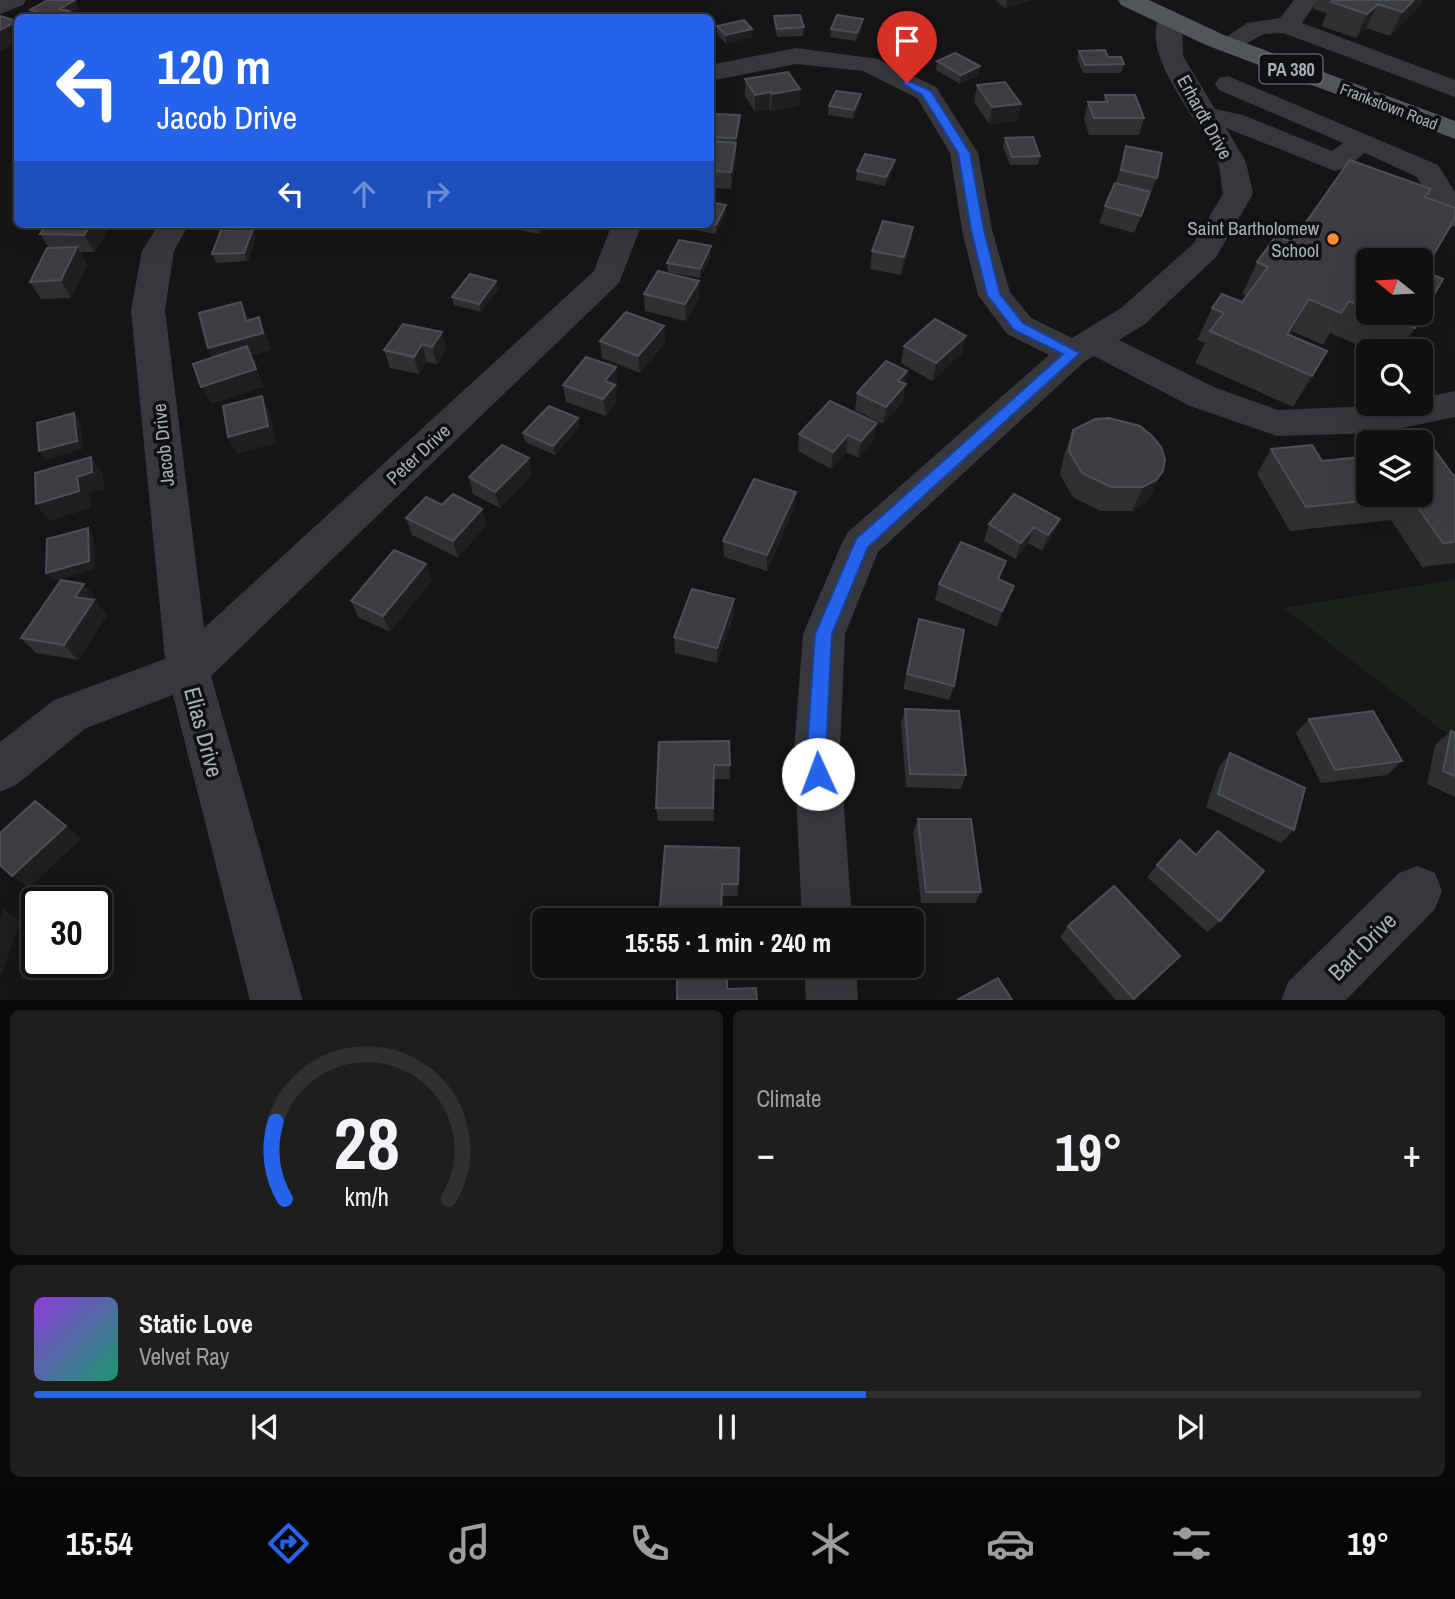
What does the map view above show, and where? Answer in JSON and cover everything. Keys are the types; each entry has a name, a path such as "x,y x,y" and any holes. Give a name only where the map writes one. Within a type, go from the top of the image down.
{"main road":[{"name":"Frankstown Road","path":"1130,0 1170,21 1228,45 1455,131"}],"street":[{"path":"0,7 14,0"},
{"path":"1287,26 1307,0"},
{"name":"Erhardt Drive","path":"826,908 817,750 824,634 862,543 1083,347 1133,316 1205,250 1238,194 1232,162 1170,56 1170,21"},
{"path":"1228,45 1252,28 1267,23 1287,26 1455,89"},
{"path":"714,71 796,56 869,64 927,93 964,153 977,230 994,295 1018,326 1083,347 1203,397 1277,424 1377,420 1455,404"},
{"path":"1228,84 1428,171 1455,218"},
{"path":"1206,116 1233,121 1335,162 1363,141"},
{"name":"Jacob Drive","path":"172,228 158,251 148,310 188,670"},
{"name":"Peter Drive","path":"188,670 608,276 626,228"},
{"name":"Elias Drive","path":"0,770 70,714 188,670 277,1000"},
{"name":"Bart Drive","path":"1307,1000 1418,891"},
{"path":"831,978 832,1000"}],"shaded area":[{"path":"1455,580 1455,740 1284,608"}],"building":[{"path":"48,0 75,0 60,9 69,11 64,14 44,14 30,10"},
{"path":"1414,0 1402,12 1378,4 1367,14 1331,2"},
{"path":"800,15 804,27 777,29 774,16"},
{"path":"837,15 863,19 857,33 831,29"},
{"path":"0,16 14,20 14,23 0,30"},
{"path":"744,20 752,29 726,35 717,26"},
{"path":"899,28 933,37 921,50 887,41"},
{"path":"1105,50 1108,57 1121,57 1124,64 1085,65 1079,51"},
{"path":"955,53 980,66 961,75 937,61"},
{"path":"788,72 800,89 755,95 745,79"},
{"path":"1005,82 1021,104 992,107 977,85"},
{"path":"836,91 861,94 854,110 829,106"},
{"path":"1105,95 1135,95 1144,118 1094,118 1088,102 1108,102"},
{"path":"715,114 740,115 736,138 714,137"},
{"path":"1033,137 1040,156 1012,157 1005,138"},
{"path":"714,141 736,143 731,172 714,171"},
{"path":"1126,146 1162,153 1157,178 1121,170"},
{"path":"865,154 895,160 886,177 857,171"},
{"path":"1350,160 1431,189 1425,197 1455,208 1455,218 1433,256 1433,248 1356,248 1356,304 1349,301 1341,313 1309,299 1287,334 1327,351 1312,376 1210,331 1224,313 1212,308 1222,294 1242,302 1268,267 1257,262 1276,236 1292,242"},
{"path":"1115,183 1150,192 1141,216 1105,206"},
{"path":"714,203 726,205 716,225"},
{"path":"883,221 913,227 904,257 872,251"},
{"path":"44,228 88,228 84,235 40,234"},
{"path":"253,229 244,253 212,254 221,230"},
{"path":"679,240 711,246 700,269 667,263"},
{"path":"77,247 61,280 30,282 47,248"},
{"path":"658,271 699,281 685,304 644,294"},
{"path":"470,274 496,281 479,304 452,297"},
{"path":"1433,275 1443,279 1433,296"},
{"path":"241,302 246,321 259,317 263,333 208,348 199,313"},
{"path":"626,312 664,326 638,356 600,341"},
{"path":"935,319 966,336 936,363 904,346"},
{"path":"403,324 442,332 432,347 422,344 414,357 384,350"},
{"path":"247,346 256,369 201,387 193,364"},
{"path":"586,357 616,367 605,381 615,385 603,399 563,385"},
{"path":"886,361 907,371 898,381 906,384 886,407 857,393"},
{"path":"262,396 268,426 228,437 223,406"},
{"path":"830,401 877,423 861,441 848,435 833,452 799,434"},
{"path":"549,406 578,418 553,446 523,433"},
{"path":"74,413 77,441 39,451 37,423"},
{"path":"1109,418 1140,426 1161,447 1165,459 1163,471 1156,480 1143,487 1111,487 1082,473 1069,451 1073,430 1095,419"},
{"path":"502,445 529,458 495,492 469,477"},
{"path":"1312,445 1322,461 1356,457 1356,502 1306,507 1271,449"},
{"path":"1433,449 1455,478 1455,542 1443,543 1418,507 1433,507"},
{"path":"91,457 92,472 77,477 79,491 36,504 35,473"},
{"path":"754,479 796,492 767,555 723,541"},
{"path":"453,494 482,509 453,541 406,518 426,497 442,505"},
{"path":"1014,494 1060,519 1048,535 1034,527 1021,543 989,524"},
{"path":"88,528 89,561 46,573 47,539"},
{"path":"961,542 1006,561 998,579 1014,586 1002,611 939,584"},
{"path":"394,550 426,564 383,616 351,601"},
{"path":"61,580 84,584 75,597 94,600 64,645 21,638"},
{"path":"692,589 734,599 717,648 674,637"},
{"path":"919,619 964,630 954,686 907,674"},
{"path":"905,709 959,711 966,775 910,774"},
{"path":"1373,711 1402,761 1335,770 1309,719"},
{"path":"1451,731 1455,733 1455,776 1443,771"},
{"path":"729,741 730,765 714,765 713,808 656,808 659,742"},
{"path":"1230,753 1305,788 1294,830 1218,794"},
{"path":"35,801 66,826 12,876 0,865 0,833"},
{"path":"918,819 971,819 981,892 926,892"},
{"path":"1218,831 1264,871 1220,921 1157,865 1180,840 1196,855"},
{"path":"665,846 739,848 738,884 722,884 721,908 660,908"},
{"path":"1114,886 1180,956 1134,999 1068,926"},
{"path":"677,978 727,978 727,989 756,988 757,1000 677,1000"},
{"path":"998,978 1012,1000 957,1000"}],"place":[{"name":"Saint Bartholomew School","path":"1333,239"}],"route":[{"path":"818,774 824,634 862,543 1073,353 1018,326 994,295 977,230 964,153 927,93 907,83"}]}
